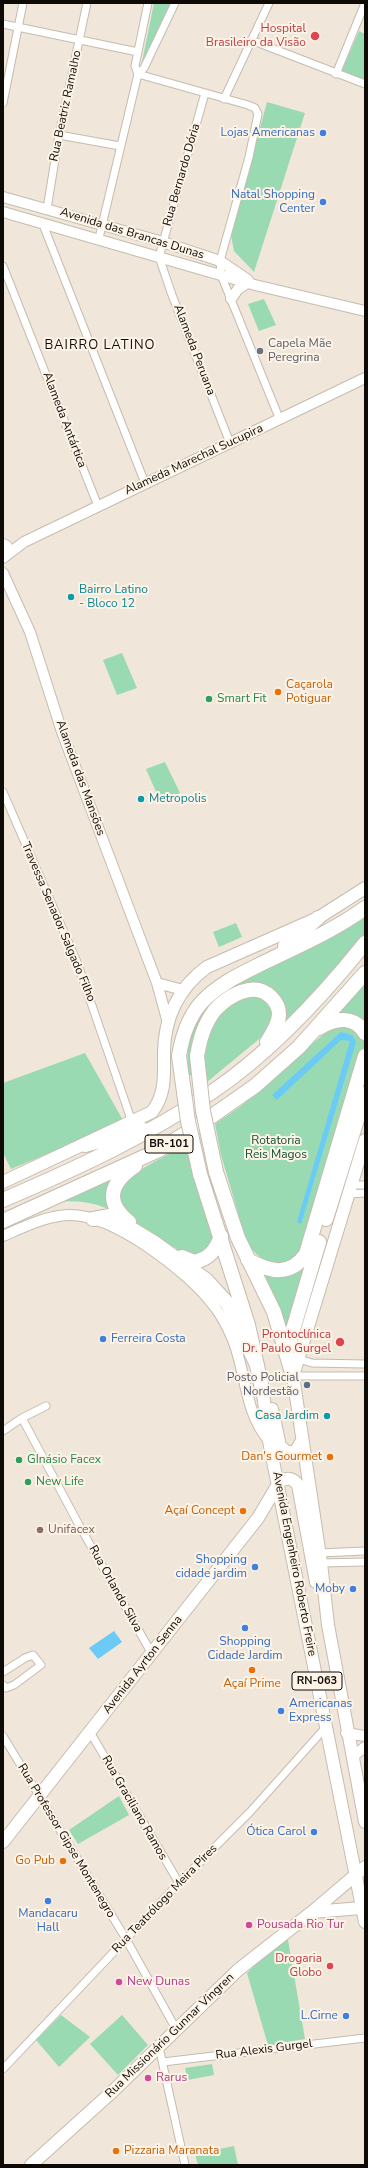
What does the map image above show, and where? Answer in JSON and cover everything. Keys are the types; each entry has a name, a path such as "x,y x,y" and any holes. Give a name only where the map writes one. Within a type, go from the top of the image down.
{"highway":[{"path":"263,1393 248,1325 221,1236 200,1174 187,1114 179,1056 184,1032 200,1004 222,985 365,908"},
{"path":"266,962 318,918"},
{"name":"BR-101","path":"3,1200 99,1156 212,1092 297,1020 365,943"},
{"name":"BR-101","path":"3,1221 159,1150 202,1123 255,1086 314,1031 365,973"},
{"path":"262,1051 276,1027 279,1014 278,1008 273,999 266,993 248,990 232,996 215,1010 200,1037 197,1056 203,1111 216,1172 238,1238 274,1312 293,1376"},
{"path":"314,1031 334,1021 347,1020 362,1027 365,1033"},
{"path":"248,1260 261,1267 282,1270 296,1265 306,1254 365,1056"},
{"path":"286,1353 365,1094"},
{"path":"85,1144 130,1131 154,1126"},
{"path":"159,1150 126,1172 116,1184 113,1192 113,1201 116,1210 131,1224 188,1261 194,1262 208,1258 218,1245 221,1236"},
{"path":"97,1220 110,1216 153,1242 206,1280 228,1304 258,1366"}],"main road":[{"name":"Avenida das Brancas Dunas","path":"3,196 162,242 220,261 251,284"},
{"name":"Avenida das Brancas Dunas","path":"3,212 99,238 251,284 365,311"},
{"path":"231,299 238,289 251,284"},
{"name":"Alameda Marechal Sucupira","path":"5,550 280,420 365,378"},
{"name":"Alameda das Mansões","path":"5,550 3,572 30,632 62,732 157,983 168,1023"},
{"path":"3,1182 152,1112 162,1095 165,1034 168,1023 183,990 192,978 207,967 318,918 365,888"},
{"path":"157,983 183,990"},
{"path":"293,1376 300,1359 365,1140"},
{"name":"Avenida Engenheiro Roberto Freire","path":"3,1236 41,1219 54,1216 74,1215 97,1220 130,1235 178,1269 200,1289 215,1306 225,1322 238,1353 252,1414 256,1423 269,1441"},
{"path":"258,1366 269,1394 280,1446 287,1452 294,1452 302,1441"},
{"name":"Avenida Engenheiro Roberto Freire","path":"293,1376 320,1558 328,1625 346,1732 365,1820"},
{"name":"Avenida Engenheiro Roberto Freire","path":"263,1393 269,1441 365,1922"},
{"path":"278,1484 288,1478 298,1485 320,1603 328,1625"},
{"name":"Avenida Ayrton Senna","path":"3,1842 40,1797 258,1518 278,1484"},
{"path":"346,1732 365,1736"},
{"path":"352,1757 365,1747"},
{"name":"Rua Missionário Gunnar Vingren","path":"32,2165 159,2047 238,1970 312,1912 365,1867"},
{"path":"312,1912 362,1908"}],"street":[{"path":"3,103 23,3"},
{"name":"Rua Beatriz Ramalho","path":"47,209 59,135 87,3"},
{"path":"138,74 135,66 148,3"},
{"path":"99,238 138,74 144,68 175,3"},
{"path":"224,99 270,3"},
{"path":"336,74 365,3"},
{"path":"357,20 365,24"},
{"path":"3,24 138,52"},
{"path":"251,40 365,84"},
{"path":"138,74 253,107 256,110 258,116 249,157 220,261 221,275 280,420"},
{"name":"Rua Bernardo Dória","path":"159,257 205,93"},
{"path":"59,135 120,146"},
{"path":"42,222 145,483"},
{"name":"Alameda Peruana","path":"159,257 172,295 230,443"},
{"name":"Alameda Antártica","path":"3,266 98,506"},
{"name":"Travessa Senador Salgado Filho","path":"3,792 77,962 132,1122"},
{"path":"349,1190 365,1185"},
{"path":"349,1190 365,1194"},
{"path":"300,1359 312,1363 365,1364"},
{"path":"312,1363 312,1376"},
{"path":"293,1376 365,1376"},
{"path":"4,1428 46,1406"},
{"name":"Rua Orlando Silva","path":"22,1418 79,1525 152,1654"},
{"path":"320,1558 365,1551"},
{"path":"320,1558 365,1562"},
{"path":"3,1672 25,1658 33,1655 41,1665 14,1685 8,1688 3,1685"},
{"name":"Rua Teatrólogo Meira Pires","path":"3,2069 178,1883 250,1812 326,1727"},
{"name":"Rua Graciliano Ramos","path":"90,1732 178,1883"},
{"name":"Rua Professor Gipse Montenegro","path":"3,1736 126,1939 176,2029"},
{"name":"Rua Alexis Gurgel","path":"164,2062 365,2038"},
{"path":"159,2047 164,2062 185,2165"}],"green space":[{"path":"154,3 172,3 141,67"},
{"path":"359,31 365,34 365,81 341,73"},
{"path":"267,102 305,113 254,272 234,251 231,235"},
{"path":"264,299 276,325 259,331 248,304"},
{"path":"122,653 137,688 117,695 103,660"},
{"path":"165,762 180,793 160,801 146,769"},
{"path":"365,913 365,934 284,1025 283,1002 276,991 261,984 249,984 217,1000 194,1074 188,1076 188,1051 192,1030 201,1012 218,993"},
{"path":"236,923 242,937 219,947 213,932"},
{"path":"365,977 365,1024 334,1016"},
{"path":"245,995 267,998 274,1011 272,1023 264,1035 207,1082 204,1054 209,1031 222,1011"},
{"name":"Rotatoria Reis Magos","path":"349,1023 365,1039 365,1045 300,1254 284,1262 270,1262 257,1254 246,1240 221,1155 215,1124 241,1106 327,1031 337,1025"},
{"path":"85,1053 124,1122 11,1169 3,1153 3,1083"},
{"path":"187,1144 214,1234 208,1248 197,1255 186,1255 123,1214 117,1191 125,1178"},
{"path":"117,1175 113,1211 98,1205 77,1201 54,1203"},
{"path":"307,1259 289,1334 278,1306 258,1269"},
{"path":"119,1796 129,1815 78,1844 69,1830"},
{"path":"287,1934 305,2039 268,2045 247,1973"},
{"path":"61,2015 90,2037 59,2067 36,2040"},
{"path":"122,2015 148,2045 118,2075 90,2044"},
{"path":"212,2064 214,2075 188,2080 185,2068"},
{"path":"234,2146 238,2165 198,2165 195,2154"}],"water":[{"path":"341,1032 352,1035 356,1042 301,1224 297,1222 350,1041 341,1040 277,1100 272,1095"},
{"path":"114,1631 122,1642 98,1659 89,1648"}],"place":[{"name":"Hospital Brasileiro da Visão","path":"315,36"},
{"name":"Lojas Americanas","path":"323,133"},
{"name":"Natal Shopping Center","path":"323,202"},
{"name":"Capela Mãe Peregrina","path":"260,351"},
{"name":"Bairro Latino - Bloco 12","path":"71,597"},
{"name":"Caçarola Potiguar","path":"278,692"},
{"name":"Smart Fit","path":"209,699"},
{"name":"Metropolis","path":"141,799"},
{"name":"Ferreira Costa","path":"103,1339"},
{"name":"Prontoclínica Dr. Paulo Gurgel","path":"340,1342"},
{"name":"Posto Policial Nordestão","path":"307,1385"},
{"name":"Casa Jardim","path":"327,1416"},
{"name":"Dan's Gourmet","path":"330,1457"},
{"name":"GInásio Facex","path":"19,1460"},
{"name":"New Life","path":"28,1482"},
{"name":"Açaí Concept","path":"243,1511"},
{"name":"Unifacex","path":"40,1530"},
{"name":"Shopping cidade jardim","path":"255,1567"},
{"name":"Moby","path":"353,1589"},
{"name":"Shopping Cidade Jardim","path":"245,1628"},
{"name":"Açaí Prime","path":"252,1670"},
{"name":"Americanas Express","path":"281,1711"},
{"name":"Ótica Carol","path":"314,1832"},
{"name":"Go Pub","path":"63,1861"},
{"name":"Mandacaru Hall","path":"48,1901"},
{"name":"Pousada Rio Tur","path":"249,1925"},
{"name":"Drogaria Globo","path":"330,1966"},
{"name":"New Dunas","path":"119,1982"},
{"name":"L.Cirne","path":"346,2016"},
{"name":"Rarus","path":"148,2078"},
{"name":"Pizzaria Maranata","path":"116,2151"}],"district":[{"name":"BAIRRO LATINO","path":"100,346"}]}
